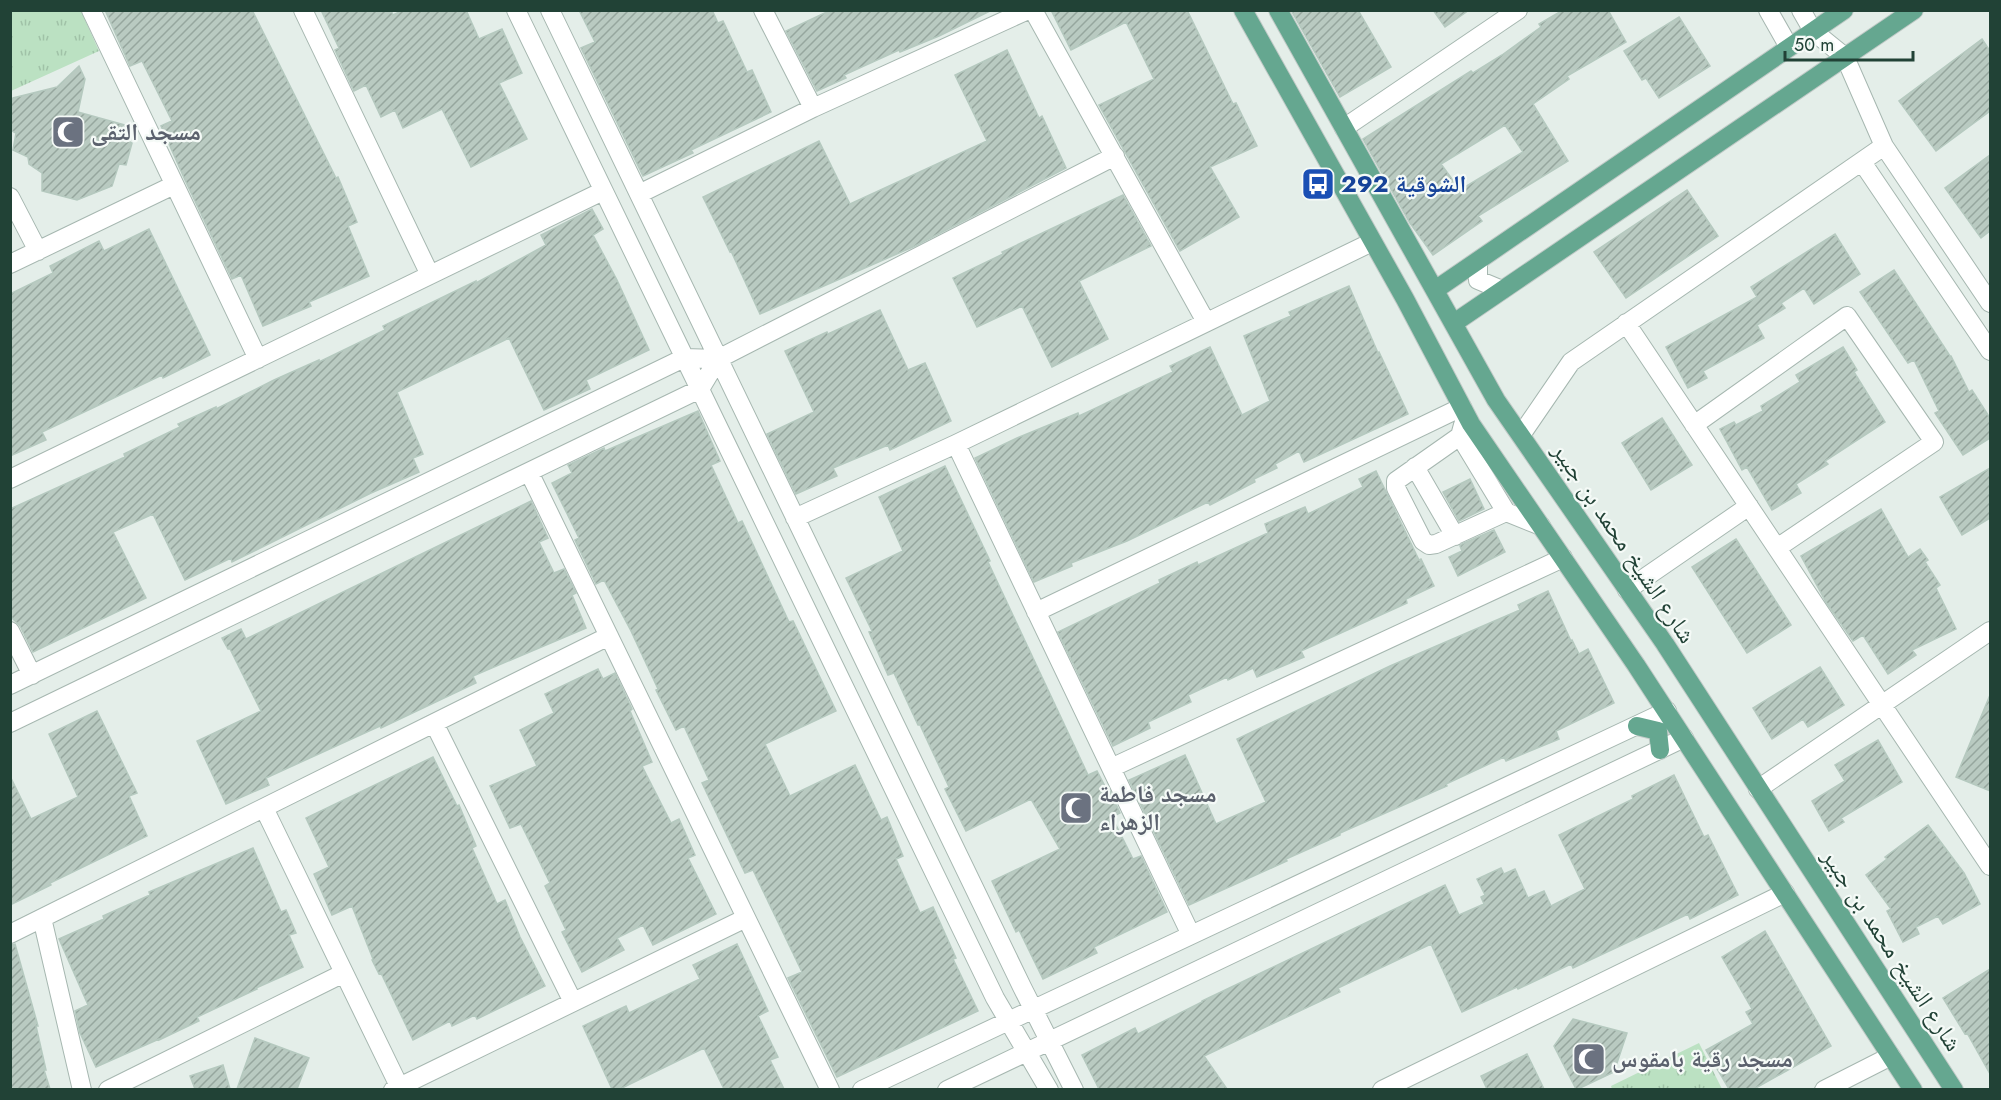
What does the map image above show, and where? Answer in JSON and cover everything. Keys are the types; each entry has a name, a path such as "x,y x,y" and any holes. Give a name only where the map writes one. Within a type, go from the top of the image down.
{"main road":[{"path":"1243,10 1464,411 1667,711 1913,1089"},
{"name":"شارع الشيخ محمد بن جبير","path":"1278,10 1496,399 1627,590 1954,1089"},
{"path":"1435,290 1844,10"},
{"path":"1454,323 1914,10"},
{"path":"1636,726 1658,731 1660,750"}],"street":[{"path":"91,10 258,359"},
{"path":"303,10 430,275"},
{"path":"516,10 995,998 1049,1089"},
{"path":"550,10 1033,1010 1074,1089"},
{"path":"763,10 813,108"},
{"path":"639,194 813,108 1028,10"},
{"path":"1033,10 1206,322"},
{"path":"1344,129 1518,10"},
{"path":"1768,10 1789,47"},
{"path":"1801,10 1813,31 1845,57 1884,146 1990,303"},
{"path":"1521,435 1571,362 1884,146"},
{"path":"10,685 684,358 718,359 1115,156"},
{"path":"1862,162 1990,351"},
{"path":"10,264 174,185"},
{"path":"10,479 603,191"},
{"path":"10,197 38,251"},
{"path":"795,518 956,444 1372,242"},
{"path":"1478,261 1478,280 1502,290"},
{"path":"1695,425 1847,316 1934,442 1777,548"},
{"path":"1626,323 1990,866"},
{"path":"10,723 700,389 718,359"},
{"path":"1464,411 1460,436 1506,513 1541,526"},
{"path":"1036,612 1464,411"},
{"path":"1460,436 1396,481 1396,488 1423,541 1429,546 1506,513"},
{"path":"956,444 1191,935"},
{"path":"1415,467 1455,536"},
{"path":"529,472 830,1089"},
{"path":"1627,590 1749,506"},
{"path":"1111,768 1563,558"},
{"path":"10,631 32,675"},
{"path":"1758,789 1990,631"},
{"path":"10,934 609,636"},
{"path":"862,1089 1667,711"},
{"path":"434,723 573,1002"},
{"path":"947,1089 1684,738"},
{"path":"264,808 344,973 396,1088 746,918"},
{"path":"1382,1089 1785,893"},
{"path":"42,918 82,1089"},
{"path":"108,1089 344,973"},
{"path":"1824,1089 1891,1056"}],"green space":[{"path":"10,11 81,11 99,51 11,91"},
{"path":"1699,1043 1722,1089 1612,1089 1611,1086"}],"building":[{"path":"105,10 252,10 336,178 338,177 357,222 348,226 369,276 309,302 311,306 263,326 241,275 232,279 185,180 161,126 172,121 142,61 130,66"},
{"path":"321,10 391,10 393,15 403,10 466,10 479,39 502,29 522,73 499,83 527,139 471,167 442,109 403,128 395,110 381,117 366,85 354,91 335,50 339,48"},
{"path":"579,10 712,10 718,23 723,21 747,72 752,70 771,112 643,176 581,48 595,42"},
{"path":"831,10 992,10 939,36 900,52 899,50 844,75 846,78 817,91 786,31"},
{"path":"1051,10 1187,10 1233,104 1236,103 1257,146 1210,167 1239,217 1180,251 1099,105 1154,79 1126,22 1071,50"},
{"path":"1291,10 1358,10 1391,67 1340,97"},
{"path":"1433,10 1469,10 1445,27"},
{"path":"1563,10 1608,10 1626,42 1567,76 1569,79 1533,104 1568,161 1478,216 1482,221 1433,255 1410,223 1363,139 1471,71 1473,73 1502,55 1541,27 1539,24","holes":["1505,125 1523,152 1460,190 1441,164"]},
{"path":"1679,17 1710,66 1659,98 1646,78 1642,80 1624,51"},
{"path":"1982,39 1990,51 1990,111 1936,151 1899,101"},
{"path":"1007,50 1066,168 915,246 760,314 703,197 819,141 850,204 987,141 955,75"},
{"name":"مسجد التقى","path":"79,66 85,79 78,112 125,125 123,138 132,143 126,165 119,164 112,186 77,200 42,191 42,173 29,164 28,157 13,150 16,133 10,130 10,103 13,98 57,87"},
{"path":"1990,155 1990,231 1981,238 1945,188"},
{"path":"1687,190 1718,236 1626,298 1594,252"},
{"path":"1123,195 1151,246 1079,281 1108,339 1052,367 1022,306 977,327 953,278 1003,254 1002,252"},
{"path":"592,209 603,229 593,235 617,280 649,350 586,380 590,389 544,410 509,338 397,392 423,454 413,458 419,472 371,493 232,562 231,558 185,580 153,514 113,532 146,598 33,652 20,626 10,616 10,509 125,457 124,454 180,427 178,424 216,407 216,409 385,330 383,326 476,281 476,283 546,245 541,235"},
{"path":"149,229 210,355 163,378 162,375 42,432 46,440 10,456 10,294 53,273 50,266 99,241 104,251"},
{"path":"1835,234 1860,274 1814,304 1804,288 1781,303 1785,308 1757,325 1764,338 1703,371 1707,378 1688,388 1666,347 1757,297 1751,287"},
{"path":"1894,270 1951,356 1969,392 1972,390 1990,418 1990,438 1963,455 1935,413 1939,411 1914,360 1908,363 1860,292"},
{"path":"1349,286 1408,414 1304,462 1299,451 1275,464 1277,468 1254,479 1255,482 1210,505 1208,502 1127,541 1071,563 1072,566 1034,582 975,458 1078,413 1079,416 1173,372 1170,366 1210,347 1242,415 1270,401 1244,336 1291,316 1289,312"},
{"path":"880,310 908,370 925,363 951,421 890,450 888,445 833,468 837,476 796,494 767,434 814,412 785,351"},
{"path":"1843,347 1857,370 1854,372 1885,422 1825,461 1828,464 1796,484 1801,493 1772,510 1747,467 1742,470 1720,429 1734,422 1736,425 1763,411 1761,406 1800,382 1796,375"},
{"path":"698,411 720,461 711,465 738,523 742,521 789,622 793,621 836,711 765,744 790,796 855,765 881,820 887,817 903,856 896,859 920,913 933,907 956,958 953,959 978,1011 837,1077 788,978 802,972 753,870 745,873 702,783 709,780 684,726 676,730 631,631 604,580 596,584 575,540 579,538 552,483 572,473 568,465 604,448 605,451"},
{"path":"1662,418 1692,465 1651,490 1622,443"},
{"path":"945,466 1088,775 1097,771 1107,790 1109,789 1120,813 1112,817 1133,859 1141,856 1167,912 1094,947 1097,953 1043,979 1019,930 1016,932 992,881 1060,849 1031,799 966,831 945,789 949,787 920,725 894,673 888,675 869,632 872,631 846,578 903,551 879,497"},
{"path":"1990,468 1990,518 1962,535 1940,497"},
{"path":"1376,471 1434,586 1406,599 1407,603 1301,651 1304,657 1257,677 1253,668 1188,695 1191,702 1148,722 1150,728 1113,746 1058,632 1160,583 1159,580 1197,562 1198,565 1268,533 1265,524 1305,507 1308,514 1363,487 1359,479"},
{"path":"1470,479 1484,509 1459,521 1443,492"},
{"path":"531,501 548,538 539,542 554,573 564,569 576,593 572,595 586,628 473,676 476,683 381,728 380,726 266,778 269,785 226,804 197,741 261,711 230,649 222,638 241,629 246,639"},
{"path":"1881,509 1908,557 1920,549 1928,560 1925,562 1940,585 1936,588 1956,629 1912,650 1916,655 1888,674 1863,635 1853,641 1826,602 1801,556"},
{"path":"1494,530 1505,552 1458,576 1449,557 1462,551 1460,546 1462,544"},
{"path":"1736,539 1791,625 1747,653 1692,567"},
{"path":"1548,591 1571,641 1579,654 1588,649 1614,703 1556,731 1559,739 1506,761 1504,757 1446,784 1447,786 1340,833 1340,835 1286,859 1287,861 1189,905 1129,780 1185,755 1216,824 1266,802 1237,739 1390,666 1520,610 1518,605"},
{"path":"1820,667 1844,705 1808,727 1803,719 1772,739 1753,708"},
{"path":"598,669 603,679 615,673 632,709 630,711 652,762 642,766 671,823 679,819 695,855 688,858 716,914 653,945 643,925 617,938 624,950 582,972 562,932 566,930 545,886 550,883 521,824 510,828 490,786 537,766 520,730 554,713 545,694"},
{"path":"1990,695 1990,791 1956,777"},
{"path":"97,711 137,793 129,796 147,836 10,905 10,776 31,819 78,797 49,734"},
{"path":"1878,740 1902,782 1841,818 1844,822 1829,831 1812,801 1845,781 1835,765"},
{"path":"433,757 457,806 459,805 476,846 472,848 497,904 505,900 520,937 545,986 477,1019 475,1015 452,1026 450,1021 413,1040 381,973 379,974 372,960 352,906 332,915 314,874 329,867 306,818"},
{"path":"1674,775 1704,837 1708,835 1738,895 1690,919 1688,914 1573,968 1571,964 1462,1012 1431,944 1338,988 1340,992 1204,1056 1227,1089 1099,1089 1082,1055 1135,1028 1138,1034 1445,885 1459,915 1484,904 1481,897 1485,895 1477,879 1501,868 1504,874 1515,869 1528,898 1544,891 1551,906 1585,889 1559,835 1633,799 1632,796"},
{"path":"1928,825 1964,873 1980,904 1943,924 1938,916 1916,927 1919,934 1903,942 1887,911 1891,909 1866,875 1887,859 1885,857"},
{"path":"253,848 281,912 286,910 296,933 289,935 303,967 197,1017 199,1021 96,1067 80,1033 75,1011 88,1005 59,939 150,895 149,892"},
{"path":"1765,931 1831,1046 1754,1089 1729,1089 1706,1050 1753,1024 1746,1012 1752,1009 1722,957"},
{"path":"15,944 38,1026 36,1026 46,1070 44,1070 50,1089 10,1089 10,945"},
{"path":"737,944 768,1011 758,1016 778,1057 770,1060 784,1089 724,1089 704,1048 620,1089 612,1089 583,1026 626,1006 629,1013 700,979 693,965"},
{"path":"1990,969 1990,1074 1967,1033 1965,1034 1943,998"},
{"name":"مسجد رقية بامقوس","path":"1573,1019 1627,1033 1614,1072 1578,1089 1554,1046"},
{"path":"255,1038 309,1058 297,1089 237,1089"},
{"path":"1527,1054 1544,1089 1487,1089 1481,1076"},
{"path":"223,1065 230,1089 195,1089 190,1076"}],"place":[{"name":"مسجد التقى","path":"68,132"},
{"name":"الشوقية 292","path":"1318,184"},
{"name":"مسجد فاطمة الزهراء","path":"1076,808"},
{"name":"مسجد رقية بامقوس","path":"1589,1059"}]}
